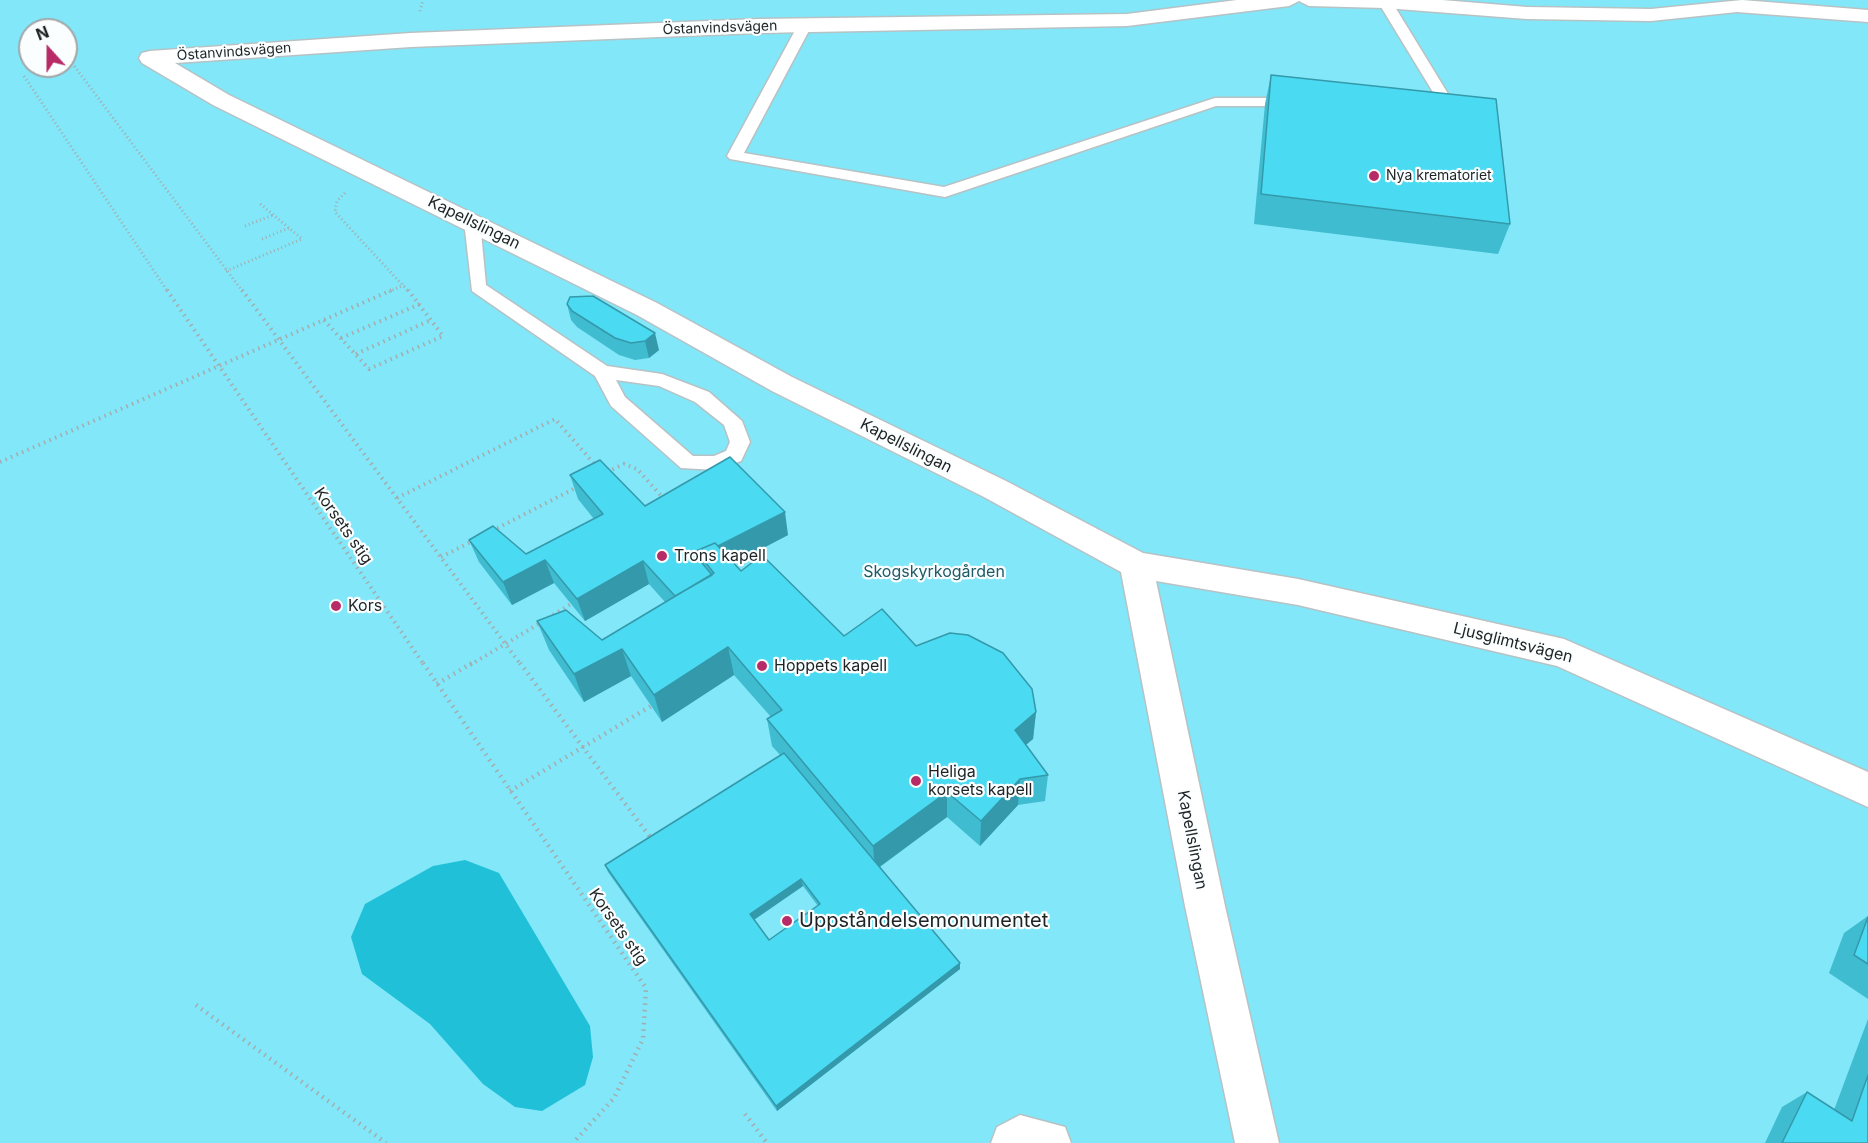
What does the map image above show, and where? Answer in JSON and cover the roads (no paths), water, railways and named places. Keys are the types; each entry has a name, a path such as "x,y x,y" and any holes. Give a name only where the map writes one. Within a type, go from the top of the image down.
{"street":[{"name":"Östanvindsvägen","path":"150,58 411,40 805,24 1127,20 1289,0"},
{"path":"1309,0 1385,2 1527,13 1651,15 1737,6 1868,16"},
{"name":"Kapellslingan","path":"150,58 221,100 472,221 647,309 782,384 995,489 1136,565 1205,906 1257,1143"},
{"name":"Ljusglimtsvägen","path":"1136,565 1298,592 1564,653 1868,790"},
{"path":"1013,1143 1020,1137 1049,1143"}],"lane":[{"path":"1385,2 1446,102 1423,102"},
{"path":"805,24 735,156 945,192 1215,102 1308,102"},
{"path":"472,221 478,287 602,372 618,401 688,464 716,463 734,456 740,442 732,421 702,397 662,380 602,372"}],"place":[{"name":"Nya krematoriet","path":"1374,176"},
{"name":"Trons kapell","path":"662,556"},
{"name":"Kors","path":"336,606"},
{"name":"Hoppets kapell","path":"762,666"},
{"name":"Heliga korsets kapell","path":"916,781"},
{"name":"Uppståndelsemonumentet","path":"787,921"}],"park label":[{"name":"Skogskyrkogården","path":"934,572"}]}
